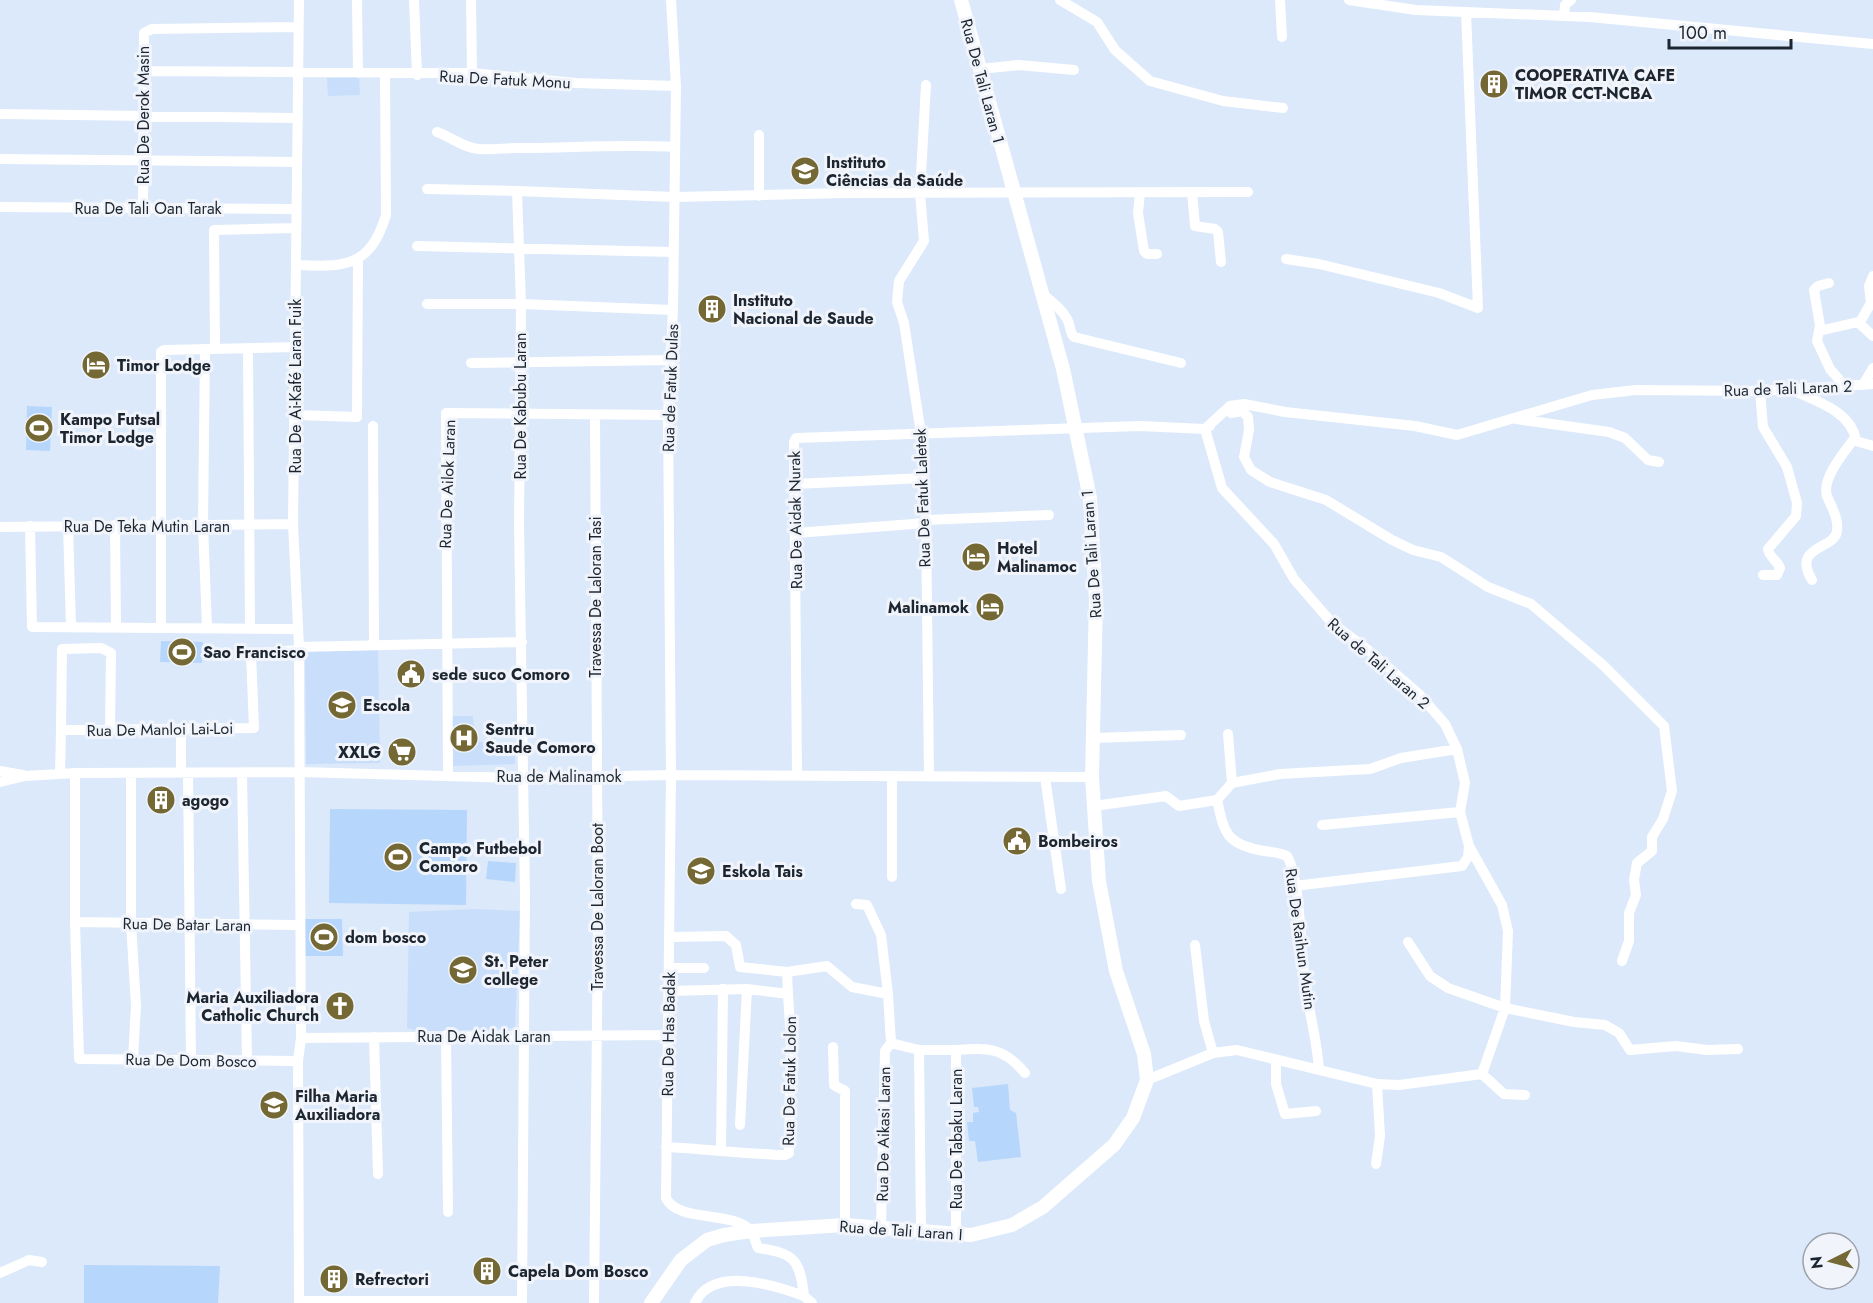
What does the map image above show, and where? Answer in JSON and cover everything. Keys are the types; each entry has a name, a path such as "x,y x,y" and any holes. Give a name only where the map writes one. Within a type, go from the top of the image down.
{"main road":[{"name":"Rua De Tali Laran 1","path":"961,0 1063,369 1090,498 1096,599 1092,777 1099,881 1112,956 1144,1054 1147,1080"},
{"name":"Rua de Tali Laran I","path":"651,1303 681,1260 694,1249 707,1240 751,1230 845,1225 957,1235 986,1233 1012,1226 1043,1207 1114,1145 1133,1118 1147,1080"}],"street":[{"name":"Rua De Ai-Kafé Laran Fuik","path":"298,0 296,415 293,524 298,629 300,772"},
{"path":"357,0 358,73"},
{"path":"414,0 417,75"},
{"path":"471,0 472,74"},
{"name":"Rua de Fatuk Dulas","path":"671,0 676,86 673,310 668,415 671,775"},
{"path":"1060,0 1097,22 1115,50 1150,81 1223,101 1283,108"},
{"path":"1280,0 1282,38"},
{"path":"1349,0 1416,10 1564,16 1873,44"},
{"path":"1564,16 1565,5 1571,0"},
{"path":"1286,259 1439,293 1479,308 1466,12"},
{"name":"Rua De Derok Masin","path":"143,209 144,33 152,29 298,27"},
{"path":"980,69 1019,64 1074,70"},
{"name":"Rua De Fatuk Monu","path":"142,71 472,74 576,82 676,86"},
{"path":"296,265 339,266 365,256 375,242 386,215 385,75"},
{"name":"Rua De Fatuk Laletek","path":"926,85 920,193 924,241 900,281 897,302 904,323 921,434 924,478 929,776"},
{"path":"0,114 298,118"},
{"path":"437,132 461,144 480,150 628,144 675,147"},
{"path":"759,135 759,196"},
{"path":"0,159 297,162"},
{"path":"427,189 674,197 920,193 1248,192"},
{"name":"Rua De Kabubu Laran","path":"298,1061 299,1301 522,1301 523,778 519,524 522,415 517,191"},
{"path":"1192,192 1196,226 1215,229 1218,232 1221,262"},
{"path":"1140,193 1138,213 1144,251 1147,254 1157,254"},
{"name":"Rua De Tali Oan Tarak","path":"0,207 296,209"},
{"path":"207,627 203,525 214,230 296,228"},
{"path":"417,246 673,252"},
{"path":"296,415 357,417 358,260"},
{"path":"1819,331 1860,322 1871,303 1869,286 1873,276"},
{"path":"1830,283 1818,286 1814,290 1819,331 1816,338 1824,358 1844,386"},
{"path":"1041,293 1059,308 1069,321 1071,334 1074,337 1181,363"},
{"path":"427,304 521,304 673,310"},
{"path":"1860,322 1873,336"},
{"path":"161,627 161,352 164,350 296,347"},
{"path":"248,348 250,628"},
{"path":"471,363 671,360"},
{"path":"1869,385 1873,368"},
{"name":"Rua de Tali Laran 2","path":"1482,1074 1505,1008 1508,931 1502,905 1469,846 1460,812 1465,783 1457,749 1445,724 1419,694 1368,650 1332,623 1294,579 1274,544 1222,488 1205,429 1230,406 1244,404 1291,413 1415,426 1457,435 1592,395 1636,390 1760,391 1869,385"},
{"path":"1787,388 1838,413 1853,430 1856,441"},
{"path":"1760,391 1763,427 1787,467 1797,503 1797,516 1768,549 1769,554 1778,562 1780,568 1777,575 1763,575"},
{"path":"1205,429 1233,411 1242,411 1248,417 1250,429 1244,458 1251,470 1270,482 1326,500 1392,540 1413,550 1441,557 1488,586 1531,604 1603,665 1664,726 1672,791 1663,819 1652,837 1652,851 1637,863 1634,880 1636,895 1629,913 1629,941 1622,961"},
{"name":"Rua De Ailok Laran","path":"448,774 445,645 446,413 668,415"},
{"name":"Travessa De Laloran Tasi","path":"595,416 597,778"},
{"path":"1512,419 1609,432 1625,438 1648,460 1659,462"},
{"path":"373,426 374,645"},
{"name":"Rua De Aidak Nurak","path":"798,775 794,442 796,438 1140,426 1205,429"},
{"path":"1812,580 1807,560 1809,555 1835,537 1838,532 1833,507 1826,493 1827,484 1840,456 1854,439 1873,446"},
{"path":"795,484 924,478"},
{"path":"796,533 1049,515"},
{"name":"Rua De Teka Mutin Laran","path":"0,527 293,524"},
{"path":"68,525 71,627"},
{"path":"115,525 116,627"},
{"path":"30,526 32,627 298,629"},
{"path":"298,648 522,642"},
{"path":"60,774 62,649 101,648 111,652 110,730"},
{"name":"Rua De Manloi Lai-Loi","path":"61,730 254,728 251,654 298,648"},
{"path":"181,729 191,1060"},
{"path":"1228,734 1232,783"},
{"path":"1093,738 1181,735"},
{"path":"1094,806 1166,796 1179,806 1217,800 1232,783 1280,774 1371,769 1401,758 1457,749"},
{"path":"0,771 25,776"},
{"path":"298,1061 301,1038 300,772"},
{"name":"Rua de Malinamok","path":"25,776 75,773 300,772 448,774 523,778 671,775 1092,777"},
{"name":"Rua De Dom Bosco","path":"75,773 75,922 79,1059 298,1061"},
{"path":"131,773 131,923 136,1006 133,1059"},
{"path":"242,773 247,1061"},
{"name":"Rua De Has Badak","path":"671,775 666,1198 669,1204 696,1214 734,1222 751,1230"},
{"path":"0,782 25,776"},
{"path":"892,776 892,877"},
{"path":"1045,777 1061,889"},
{"name":"Travessa De Laloran Boot","path":"594,1303 595,1035 598,929 597,778"},
{"name":"Rua De Raihun Mutin","path":"1217,800 1225,832 1230,839 1250,847 1287,856 1290,862 1307,997 1313,1018 1319,1069"},
{"path":"1322,825 1460,812"},
{"path":"1294,886 1462,866 1468,857 1469,846"},
{"path":"856,904 867,905 881,935 891,1043"},
{"name":"Rua De Batar Laran","path":"75,922 299,925"},
{"path":"669,937 726,936 736,945 740,967 787,972 827,966 852,987 888,994"},
{"path":"1408,942 1430,976 1449,988 1505,1008 1574,1022 1605,1025 1619,1033 1630,1050 1676,1046 1707,1050 1738,1049"},
{"path":"1196,945 1204,1021 1213,1053"},
{"path":"669,968 704,968"},
{"path":"669,991 747,989 788,993 787,972"},
{"path":"721,1149 723,989"},
{"path":"740,1125 747,989"},
{"name":"Rua De Fatuk Lolon","path":"666,1147 721,1149 739,1154 785,1155 789,1153 791,1040 788,993"},
{"path":"446,1035 448,1212"},
{"name":"Rua De Aidak Laran","path":"301,1038 446,1035 667,1035"},
{"path":"374,1037 378,1174"},
{"name":"Rua De Tabaku Laran","path":"891,1043 920,1050 956,1050 957,1235"},
{"name":"Rua De Aikasi Laran","path":"881,1227 885,1052 891,1043"},
{"path":"833,1047 834,1085 845,1091 845,1225"},
{"path":"956,1050 993,1049 1014,1061 1025,1073"},
{"path":"920,1050 921,1231"},
{"path":"1147,1080 1213,1053 1237,1050 1377,1084 1400,1085 1482,1074 1504,1094 1525,1095"},
{"path":"1276,1061 1276,1084 1285,1113 1316,1111"},
{"path":"1376,1164 1380,1136 1377,1084"},
{"path":"751,1230 758,1248 783,1251 795,1261 808,1299"},
{"path":"0,1273 29,1260 42,1262"},
{"path":"695,1303 711,1286 736,1281 766,1284 808,1299"}],"shaded area":[{"path":"359,77 360,95 328,96 327,78"},
{"name":"Kampo Futsal Timor Lodge","path":"27,406 52,407 50,451 26,450"},
{"name":"Sao Francisco","path":"161,641 203,642 202,663 160,662"},
{"name":"Escola","path":"378,649 380,763 306,764 305,651"},
{"name":"Sentru Saude Comoro","path":"449,716 473,716 474,732 478,733 479,742 515,742 515,764 450,766"},
{"name":"Campo Futbebol Comoro","path":"330,809 467,810 466,905 329,903"},
{"path":"488,861 516,863 515,882 486,879"},
{"name":"St. Peter college","path":"476,909 520,911 515,1028 420,1032 407,1028 409,912"},
{"name":"dom bosco","path":"305,919 342,919 343,956 305,956"},
{"path":"1008,1084 1010,1110 1016,1113 1021,1157 978,1162 975,1141 969,1141 967,1122 973,1122 973,1113 979,1112 978,1107 974,1107 972,1088"},
{"path":"84,1265 220,1266 218,1303 84,1303"}],"place":[{"name":"COOPERATIVA CAFE TIMOR CCT-NCBA","path":"1494,84"},
{"name":"Instituto Ciências da Saúde","path":"805,171"},
{"name":"Instituto Nacional de Saude","path":"712,309"},
{"name":"Timor Lodge","path":"96,365"},
{"name":"Kampo Futsal Timor Lodge","path":"39,428"},
{"name":"Hotel Malinamoc","path":"976,557"},
{"name":"Malinamok","path":"990,607"},
{"name":"Sao Francisco","path":"182,652"},
{"name":"sede suco Comoro","path":"411,674"},
{"name":"Escola","path":"342,705"},
{"name":"Sentru Saude Comoro","path":"464,738"},
{"name":"XXLG","path":"402,752"},
{"name":"agogo","path":"161,800"},
{"name":"Bombeiros","path":"1017,841"},
{"name":"Campo Futbebol Comoro","path":"398,857"},
{"name":"Eskola Tais","path":"701,871"},
{"name":"dom bosco","path":"324,937"},
{"name":"St. Peter college","path":"463,970"},
{"name":"Maria Auxiliadora Catholic Church","path":"340,1006"},
{"name":"Filha Maria Auxiliadora","path":"274,1105"},
{"name":"Capela Dom Bosco","path":"487,1271"},
{"name":"Refrectori","path":"334,1279"}]}
